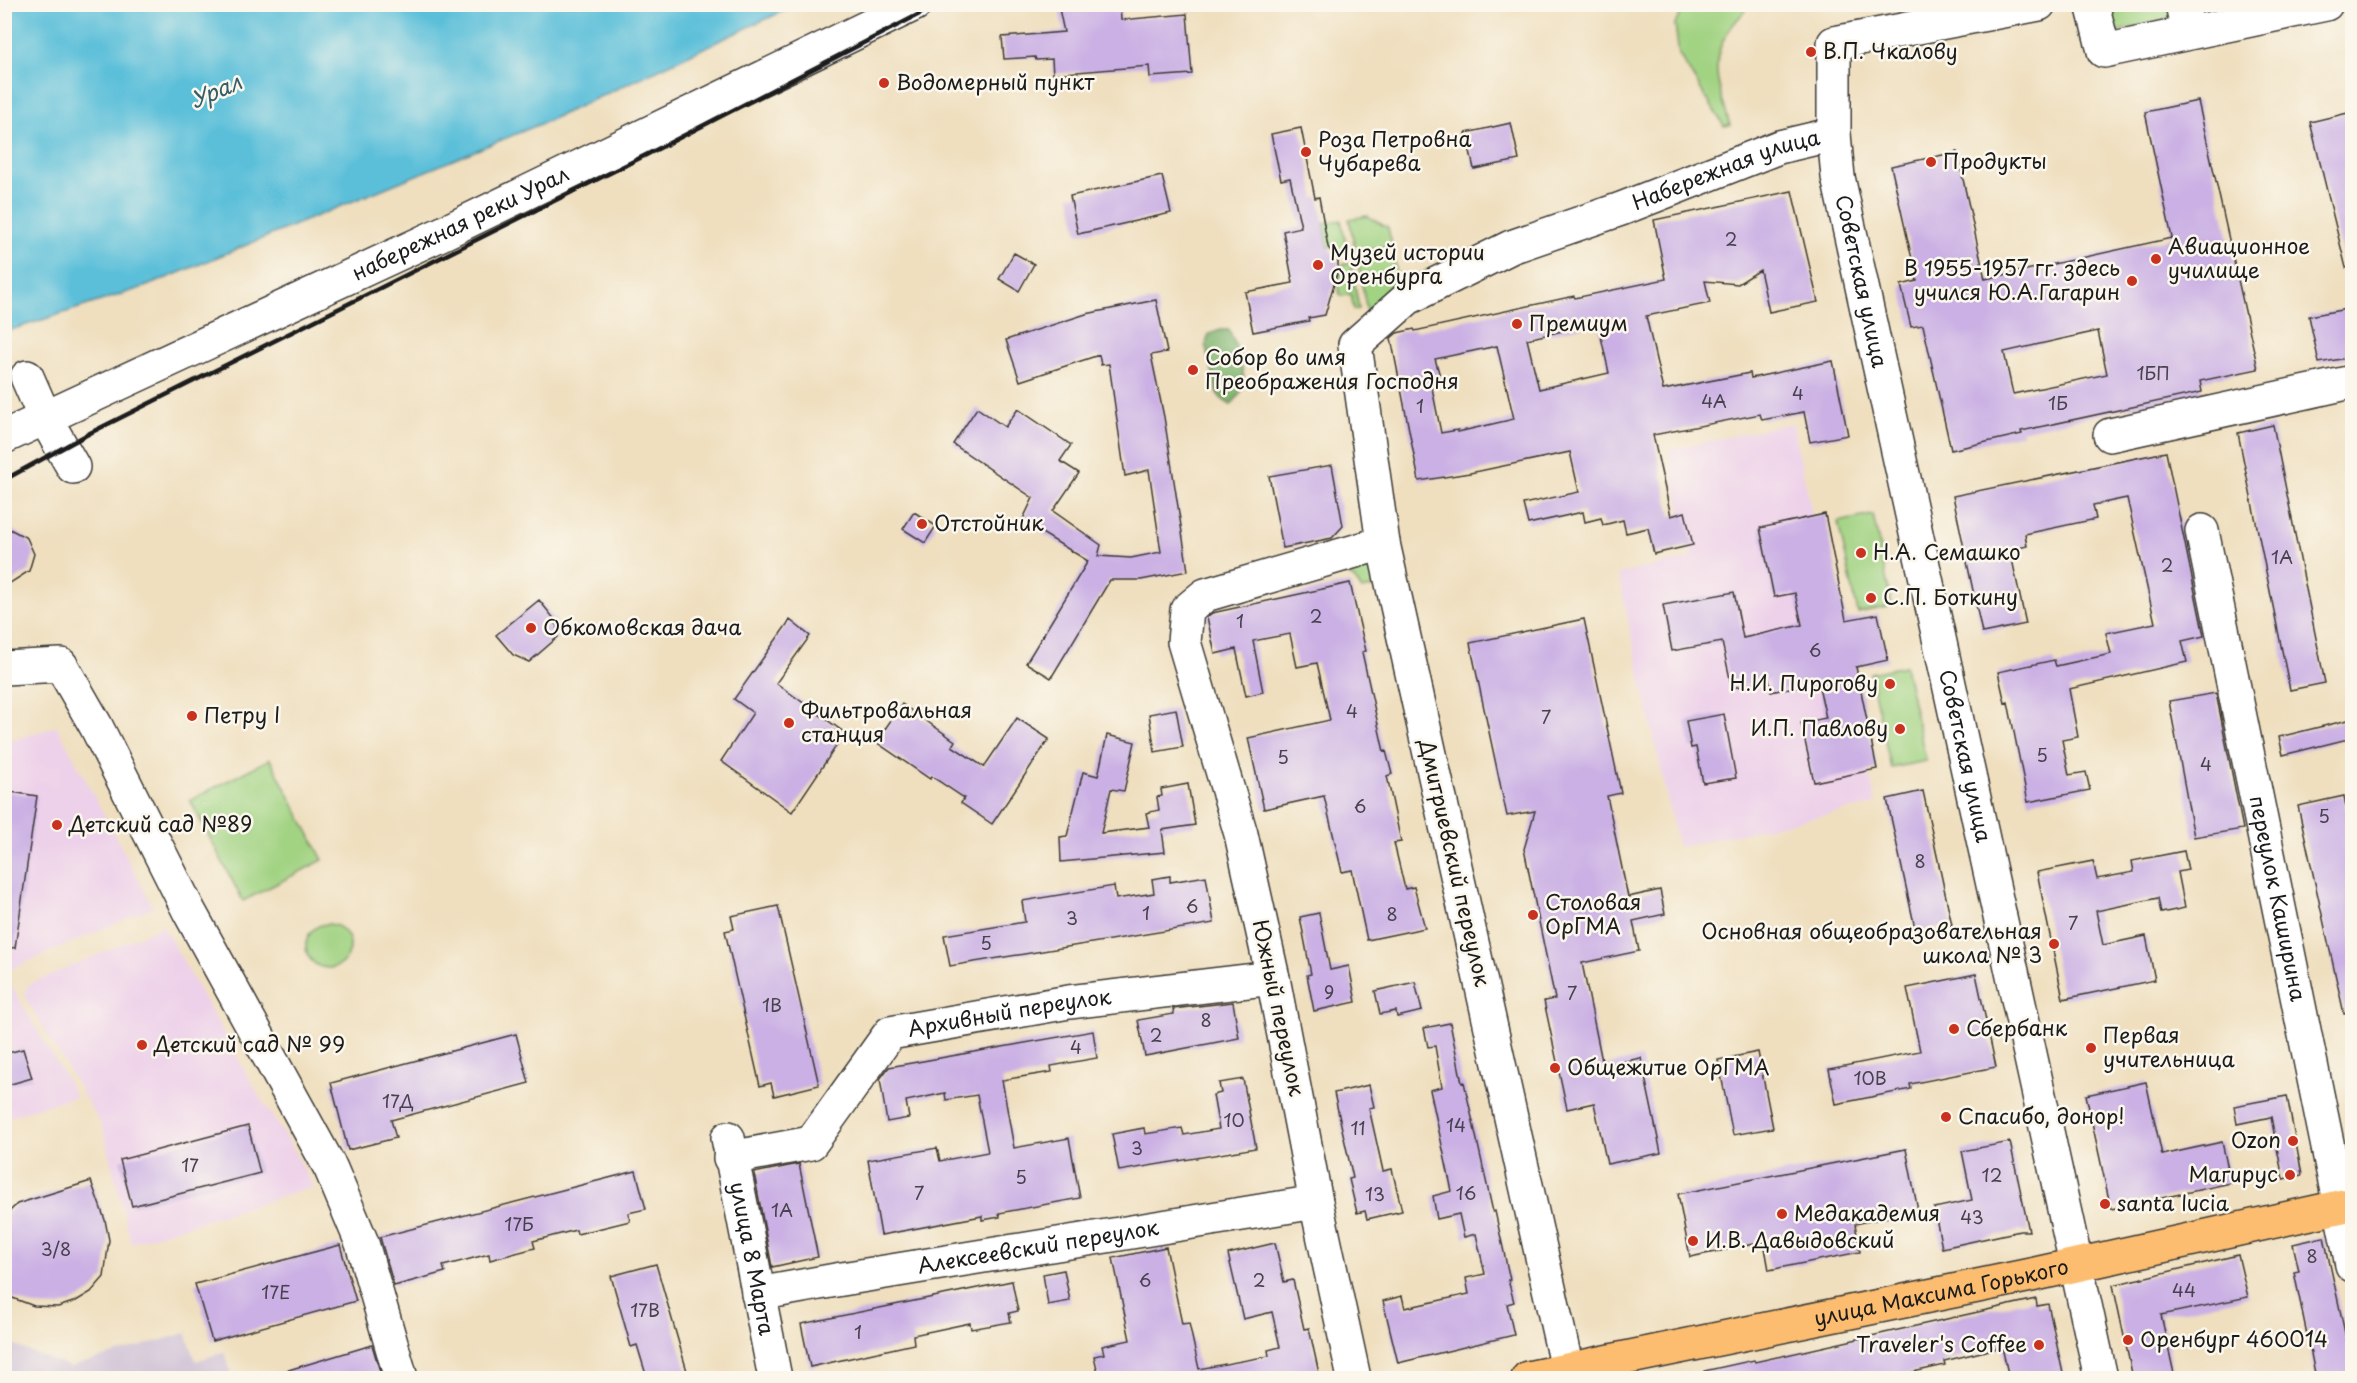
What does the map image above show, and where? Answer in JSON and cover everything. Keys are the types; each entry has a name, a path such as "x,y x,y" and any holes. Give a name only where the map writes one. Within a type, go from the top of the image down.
{"main road":[{"name":"улица Максима Горького","path":"1528,1378 1568,1374 2076,1266 2346,1205"}],"street":[{"name":"набережная реки Урал","path":"4,437 441,234 915,4"},
{"name":"Набережная улица","path":"1355,345 1408,298 1511,247 1621,209 1779,147 1834,134 1834,43 2039,4"},
{"path":"2092,4 2104,51 2185,18 2322,5"},
{"name":"Советская улица","path":"1834,134 1838,177 2100,1378"},
{"name":"Дмитриевский переулок","path":"1355,345 1383,543 1568,1374"},
{"path":"27,377 45,418 73,467"},
{"path":"2110,435 2352,382"},
{"name":"переулок Каширина","path":"2202,531 2346,1205 2352,1265"},
{"name":"Южный переулок","path":"1354,1378 1273,978 1241,834 1184,642 1187,610 1204,595 1383,543"},
{"path":"4,668 61,664 96,726 189,911 331,1169 362,1243 401,1378"},
{"name":"Архивный переулок","path":"729,1148 811,1143 890,1033 1069,1002 1273,978"},
{"name":"улица 8 Марта","path":"729,1148 775,1378"},
{"name":"Алексеевский переулок","path":"758,1294 1317,1202"}],"shaded area":[{"path":"1792,423 1876,804 1678,847 1618,574 1692,558 1668,450"},
{"name":"Детский сад №89","path":"57,726 153,907 7,971 5,967 5,743"},
{"name":"Детский сад № 99","path":"163,926 258,1094 291,1145 313,1187 131,1243 102,1126 25,997 28,985"},
{"path":"4,973 76,1096 5,1118 4,1118"},
{"path":"186,1333 196,1361 224,1352 232,1378 5,1378 5,1344 7,1343 70,1367"}],"green space":[{"path":"2107,4 2172,5 2175,18 2109,33"},
{"path":"1685,5 1745,5 1746,10 1724,38 1717,64 1717,77 1730,125 1724,126 1679,55 1675,24"},
{"path":"1367,216 1388,228 1392,245 1356,253 1349,219"},
{"path":"1341,220 1348,254 1339,256 1333,246 1328,247 1324,223"},
{"path":"1393,255 1401,294 1368,317 1358,263"},
{"path":"1351,263 1359,309 1354,310 1351,294 1340,296 1336,277 1339,277 1341,265"},
{"path":"1229,330 1244,380 1238,397 1231,405 1221,398 1216,390 1207,352 1206,344 1209,334"},
{"path":"1873,515 1892,606 1858,613 1838,522"},
{"path":"1375,549 1392,583 1362,590 1352,577 1343,574 1340,558"},
{"path":"1905,666 1926,761 1891,768 1870,673"},
{"path":"270,759 323,860 243,901 190,800"},
{"path":"328,924 337,925 344,930 349,937 349,955 344,962 337,967 328,968 319,967 312,962 307,955 306,946 307,937 312,930 319,925"}],"water":[{"name":"Урал","path":"4,5 796,5 550,120 147,286 5,332"}],"building":[{"path":"1058,4 1120,4 1121,20 1187,14 1192,74 1150,77 1149,66 1053,74 1052,59 1036,60 1035,57 1004,59 1002,37 1064,32"},
{"name":"Авиационное училище","path":"2198,101 2258,369 2200,381 2202,392 2021,431 2022,434 1951,450 1923,325 1911,327 1901,285 1917,281 1891,166 1957,152 1985,279 2172,238 2145,112","holes":["2098,331 2107,374 2013,394 2004,352"]},
{"path":"2352,112 2352,267 2346,268 2310,122"},
{"path":"1511,123 1519,160 1474,169 1466,133"},
{"path":"1301,128 1315,198 1319,197 1328,247 1338,261 1338,270 1325,315 1308,318 1309,321 1253,332 1245,292 1293,283 1283,231 1301,227 1290,178 1281,180 1271,134"},
{"path":"1162,176 1171,213 1078,234 1070,196"},
{"path":"1792,191 1818,302 1769,312 1760,270 1738,284 1705,281 1710,303 1646,316 1663,390 1750,373 1751,378 1833,361 1848,435 1810,442 1804,412 1762,420 1760,414 1653,435 1671,516 1685,512 1693,545 1654,554 1648,528 1626,533 1623,520 1603,525 1601,518 1585,522 1583,512 1528,524 1523,504 1579,492 1570,452 1419,481 1391,338 1397,333 1414,329 1415,331 1574,296 1575,298 1666,279 1654,220","holes":["1598,323 1609,373 1539,389 1527,339","1497,346 1514,419 1458,432 1458,430 1441,433 1430,378 1440,376 1435,359"]},
{"path":"1014,253 1034,264 1019,291 999,279"},
{"path":"1156,300 1167,352 1151,355 1164,417 1188,571 1141,580 1110,580 1051,678 1026,663 1088,561 1022,521 1033,498 953,444 977,408 1005,427 1018,409 1071,445 1060,461 1079,473 1053,511 1101,545 1098,556 1131,558 1161,552 1149,470 1125,476 1109,364 1101,365 1099,355 1020,381 1006,340 1086,314"},
{"path":"2352,308 2352,357 2319,363 2309,316"},
{"path":"2273,425 2325,683 2290,690 2238,433"},
{"path":"2166,452 2204,636 2182,641 2187,662 2069,689 2078,737 2062,740 2069,775 2086,772 2090,790 2028,802 2008,702 2005,703 1998,672 2054,660 2056,666 2111,654 2106,633 2155,623 2127,498 2093,505 2096,519 2025,534 2027,546 2010,550 2026,624 1982,633 1953,496"},
{"path":"1332,465 1343,526 1332,538 1283,548 1269,476"},
{"path":"914,512 936,526 925,543 903,529"},
{"path":"1825,514 1846,620 1878,614 1888,660 1856,667 1877,769 1814,782 1801,723 1826,718 1818,682 1771,692 1769,680 1732,688 1722,642 1672,651 1663,605 1734,592 1743,638 1802,625 1795,593 1774,597 1760,528"},
{"path":"4,526 27,538 34,554 29,571 4,587"},
{"path":"1350,583 1366,651 1362,652 1384,752 1386,751 1392,774 1387,776 1401,842 1394,843 1405,889 1414,887 1425,928 1367,940 1352,870 1342,872 1324,796 1264,809 1248,738 1330,720 1317,663 1297,667 1290,634 1253,641 1263,692 1246,696 1236,649 1215,654 1207,617 1212,613"},
{"name":"Обкомовская дача","path":"539,600 556,621 558,637 529,662 513,655 496,635"},
{"path":"1584,619 1621,793 1607,796 1628,897 1660,890 1665,914 1633,921 1639,951 1582,963 1603,1066 1641,1058 1661,1153 1607,1164 1594,1103 1567,1109 1544,1001 1555,999 1524,849 1535,811 1507,816 1470,643"},
{"name":"Фильтровальная станция","path":"790,620 810,636 776,683 845,733 792,812 721,761 753,713 734,699"},
{"path":"2216,693 2243,829 2194,837 2169,701"},
{"path":"902,704 955,741 952,746 984,767 1017,718 1049,739 992,824 961,803 964,798 931,776 930,779 876,742"},
{"path":"1176,709 1183,747 1155,752 1149,714"},
{"path":"1724,714 1736,778 1703,783 1696,747 1691,748 1686,721"},
{"path":"2352,719 2352,738 2283,755 2279,737"},
{"path":"1107,735 1135,742 1124,791 1111,789 1101,833 1149,827 1146,813 1159,810 1157,797 1162,796 1161,789 1188,784 1195,825 1162,830 1165,852 1061,862 1060,837 1067,836 1083,772 1098,776"},
{"path":"4,791 37,796 15,948 4,947"},
{"path":"1923,791 1952,925 1916,933 1887,799"},
{"path":"2344,796 2352,838 2352,1013 2344,1014 2298,806"},
{"path":"2184,851 2188,870 2178,872 2185,908 2161,913 2158,898 2096,911 2103,945 2146,936 2155,980 2063,999 2037,872 2093,861 2097,879 2134,872 2132,861"},
{"path":"1170,876 1170,882 1206,876 1214,923 950,966 944,935 1025,922 1022,901 1114,886 1116,899 1154,893 1152,879"},
{"path":"778,906 819,1085 774,1096 771,1083 760,1086 725,931 734,929 731,916"},
{"path":"1319,913 1330,970 1349,966 1356,1002 1314,1011 1307,975 1311,974 1300,917"},
{"path":"1976,974 1996,1067 1910,1084 1911,1089 1836,1104 1829,1069 1920,1051 1907,988"},
{"path":"1415,982 1422,1011 1397,1017 1396,1011 1380,1014 1375,991"},
{"path":"1233,1002 1239,1038 1145,1056 1138,1020 1174,1014 1173,1009"},
{"path":"1450,1023 1462,1083 1464,1082 1510,1280 1508,1280 1514,1302 1507,1304 1514,1335 1398,1363 1383,1301 1402,1296 1405,1308 1469,1294 1466,1278 1485,1274 1476,1234 1464,1237 1459,1214 1437,1219 1433,1196 1452,1191 1430,1090 1442,1087 1435,1046 1428,1047 1424,1028"},
{"path":"1093,1031 1097,1058 1051,1066 1052,1072 1002,1080 1014,1148 1069,1138 1080,1198 999,1213 1000,1217 982,1220 982,1216 881,1235 868,1160 937,1148 940,1161 988,1152 977,1095 946,1100 945,1093 906,1101 909,1118 887,1122 880,1079 889,1067"},
{"path":"516,1034 529,1083 391,1120 396,1138 348,1150 331,1083"},
{"path":"23,1049 32,1078 4,1086 4,1054"},
{"path":"1758,1052 1773,1128 1733,1135 1718,1060"},
{"path":"1243,1079 1256,1148 1119,1171 1112,1134 1144,1128 1145,1134 1182,1128 1184,1135 1219,1129 1213,1095 1221,1093 1219,1083"},
{"path":"2146,1082 2162,1155 2222,1142 2231,1183 2111,1209 2086,1095"},
{"path":"1369,1085 1374,1107 1369,1108 1383,1171 1392,1169 1402,1211 1367,1219 1365,1211 1357,1213 1349,1179 1353,1178 1334,1093"},
{"path":"2287,1096 2302,1175 2283,1179 2271,1117 2237,1124 2234,1106"},
{"path":"248,1126 260,1173 132,1206 120,1160"},
{"path":"2010,1142 2029,1231 1942,1248 1934,1208 1972,1200 1962,1151"},
{"path":"1906,1149 1918,1211 1855,1224 1860,1252 1769,1270 1764,1242 1690,1257 1678,1194"},
{"path":"799,1164 818,1257 772,1267 754,1173"},
{"path":"636,1171 646,1209 628,1213 630,1221 577,1234 576,1230 533,1241 535,1248 490,1260 489,1254 443,1266 445,1272 394,1286 380,1237"},
{"path":"91,1181 105,1220 109,1240 104,1277 91,1292 76,1301 58,1307 34,1306 10,1297 4,1290 4,1217 17,1204"},
{"path":"2324,1237 2352,1365 2352,1378 2316,1378 2294,1272 2299,1271 2293,1244"},
{"path":"1275,1243 1284,1282 1293,1280 1304,1329 1309,1328 1320,1378 1099,1378 1094,1356 1104,1354 1102,1346 1130,1340 1113,1258 1166,1247 1182,1324 1189,1323 1199,1369 1269,1356 1268,1350 1280,1347 1272,1312 1243,1319 1228,1254"},
{"path":"340,1245 356,1301 212,1341 195,1284"},
{"path":"2238,1255 2248,1297 2161,1315 2175,1378 2133,1378 2113,1285"},
{"path":"656,1264 689,1378 647,1378 637,1345 631,1347 611,1276"},
{"path":"1064,1270 1070,1301 1048,1305 1043,1274"},
{"path":"1012,1281 1018,1311 1009,1313 1011,1322 971,1329 970,1323 913,1335 914,1344 810,1367 801,1324"},
{"path":"2036,1299 2037,1306 2048,1304 2064,1378 2009,1378 2002,1347 1944,1361 1945,1365 1886,1378 1885,1375 1867,1378 1705,1378 1704,1371 1754,1360 1755,1362"},
{"path":"372,1345 382,1378 276,1378 275,1374"}],"railway":[{"path":"4,480 90,433 646,155 939,4"}],"place":[{"name":"В.П. Чкалову","path":"1811,52"},
{"name":"Водомерный пункт","path":"884,83"},
{"name":"Роза Петровна Чубарева","path":"1306,152"},
{"name":"Продукты","path":"1931,162"},
{"name":"Авиационное училище","path":"2156,259"},
{"name":"Музей истории Оренбурга","path":"1318,265"},
{"name":"В 1955-1957 гг. здесь учился Ю.А.Гагарин","path":"2132,281"},
{"name":"Премиум","path":"1517,324"},
{"name":"Собор во имя Преображения Господня","path":"1193,370"},
{"name":"Отстойник","path":"922,524"},
{"name":"Н.А. Семашко","path":"1861,553"},
{"name":"С.П. Боткину","path":"1871,598"},
{"name":"Обкомовская дача","path":"531,628"},
{"name":"Н.И. Пирогову","path":"1890,684"},
{"name":"Петру I","path":"192,716"},
{"name":"Фильтровальная станция","path":"789,723"},
{"name":"И.П. Павлову","path":"1900,729"},
{"name":"Детский сад №89","path":"57,825"},
{"name":"Столовая ОрГМА","path":"1533,915"},
{"name":"Основная общеобразовательная школа № 3","path":"2054,944"},
{"name":"Сбербанк","path":"1954,1029"},
{"name":"Детский сад № 99","path":"142,1045"},
{"name":"Первая учительница","path":"2091,1048"},
{"name":"Общежитие ОрГМА","path":"1555,1068"},
{"name":"Спасибо, донор!","path":"1946,1117"},
{"name":"Ozon","path":"2293,1141"},
{"name":"Магирус","path":"2290,1175"},
{"name":"santa lucia","path":"2105,1204"},
{"name":"Медакадемия","path":"1782,1214"},
{"name":"И.В. Давыдовский","path":"1693,1241"},
{"name":"Оренбург 460014","path":"2128,1340"},
{"name":"Traveler's Coffee","path":"2039,1345"}]}
